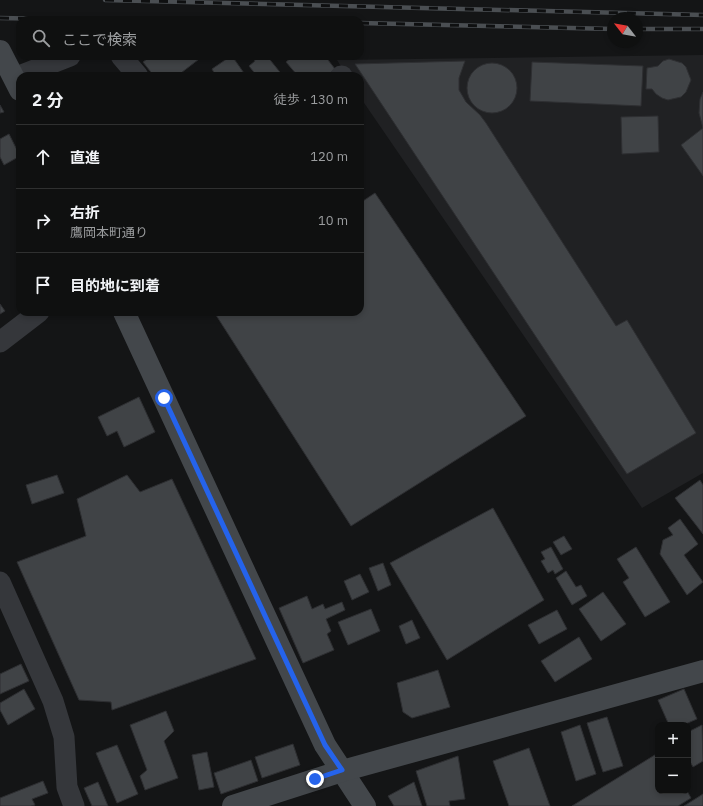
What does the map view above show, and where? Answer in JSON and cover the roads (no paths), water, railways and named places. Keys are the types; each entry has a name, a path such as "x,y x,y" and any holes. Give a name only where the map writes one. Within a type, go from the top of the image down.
{"street":[{"path":"0,51 16,82"},
{"path":"40,72 62,60"},
{"path":"124,60 135,72"},
{"path":"0,342 34,316"},
{"path":"126,316 325,745 365,806"},
{"path":"0,582 53,701 64,737 67,787 74,806"},
{"path":"233,806 342,770 703,671"}],"railway":[{"path":"105,0 703,15"},
{"path":"0,18 16,18"},
{"path":"364,23 607,29"},
{"path":"643,29 703,29"}]}
